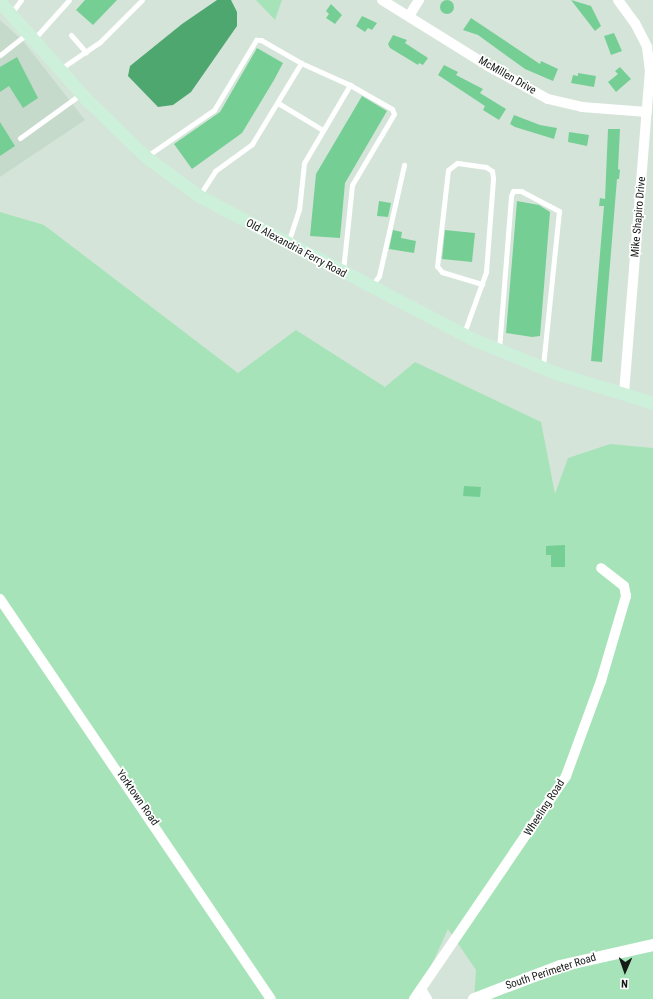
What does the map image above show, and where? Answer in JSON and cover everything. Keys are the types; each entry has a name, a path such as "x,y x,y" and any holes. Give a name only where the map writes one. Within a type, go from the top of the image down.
{"main road":[{"name":"Old Alexandria Ferry Road","path":"0,2 12,12 82,94 146,157 199,196 343,273 499,350 543,368 653,403"}],"street":[{"name":"McMillen Drive","path":"382,0 488,66 548,99 582,107 647,112"},
{"path":"409,16 419,0"},
{"name":"Mike Shapiro Drive","path":"618,0 635,23 647,47 650,70 624,395"},
{"name":"Wheeling Road","path":"414,999 566,776 601,681 626,596 624,586 601,568"},
{"name":"Yorktown Road","path":"0,599 24,630 271,999"},
{"name":"South Perimeter Road","path":"474,999 560,966 653,945"},
{"path":"421,989 427,999"}],"lane":[{"path":"12,12 22,0"},
{"path":"0,55 32,36 69,0"},
{"path":"60,69 100,42 142,0"},
{"path":"71,34 86,52"},
{"path":"146,157 214,110 256,40 261,40 301,63 350,85 392,109 394,114 352,185 343,273"},
{"path":"199,196 215,171 252,144 301,63"},
{"path":"287,244 297,217 304,164 350,85"},
{"path":"20,138 82,94"},
{"path":"278,103 323,130"},
{"path":"464,334 482,284 490,240 493,178 492,171 477,165 457,163 448,170 439,270 482,284"},
{"path":"371,287 379,276 404,165"},
{"path":"499,350 511,196 513,192 521,191 559,211 543,368"}],"shaded area":[{"path":"217,0 231,0 237,12 237,26 191,92 173,105 158,107 128,76 130,66 182,24"},
{"path":"256,0 282,0 275,20"},
{"path":"0,20 23,41 85,120 0,177"},
{"path":"0,212 44,225 238,373 296,330 385,387 415,362 541,422 555,494 568,458 610,444 653,448 653,999 474,999 476,970 448,929 416,999 0,999"}],"building":[{"path":"85,0 117,0 93,25 76,10"},
{"path":"444,0 450,0 454,4 454,10 450,14 444,14 440,10 440,4"},
{"path":"571,0 591,6 601,26 595,31"},
{"path":"331,4 342,15 335,24 326,18 329,14 326,11"},
{"path":"362,16 377,23 372,30 368,28 365,32 356,26"},
{"path":"471,18 540,64 541,61 558,69 553,81 525,69 478,35 463,30"},
{"path":"614,33 622,51 611,55 604,36"},
{"path":"393,35 407,40 405,43 428,58 423,65 419,63 418,65 390,48 388,44"},
{"path":"257,48 283,63 274,80 242,133 192,169 174,144 220,112"},
{"path":"17,57 38,98 23,108 9,86 0,92 0,67"},
{"path":"444,65 458,72 456,75 483,89 480,93 506,109 499,120 483,110 485,106 438,75"},
{"path":"620,67 631,79 616,92 608,82 618,74 615,71"},
{"path":"578,73 596,76 594,87 571,83 573,75 578,76"},
{"path":"362,96 387,111 345,183 340,238 310,236 316,174"},
{"path":"514,115 540,125 557,128 554,139 515,127 510,124"},
{"path":"0,122 15,146 0,156"},
{"path":"608,129 620,129 618,169 620,170 619,179 617,179 602,362 591,361 604,206 599,206 600,198 605,199"},
{"path":"569,132 589,135 587,146 568,142"},
{"path":"379,201 391,203 388,217 377,216"},
{"path":"517,201 539,205 550,212 540,336 532,337 506,333"},
{"path":"393,230 402,232 401,238 416,241 414,253 389,249"},
{"path":"445,230 475,233 472,262 442,259"},
{"path":"464,486 481,487 480,497 463,496"},
{"path":"565,545 565,567 551,567 551,555 546,555 546,546"}]}
